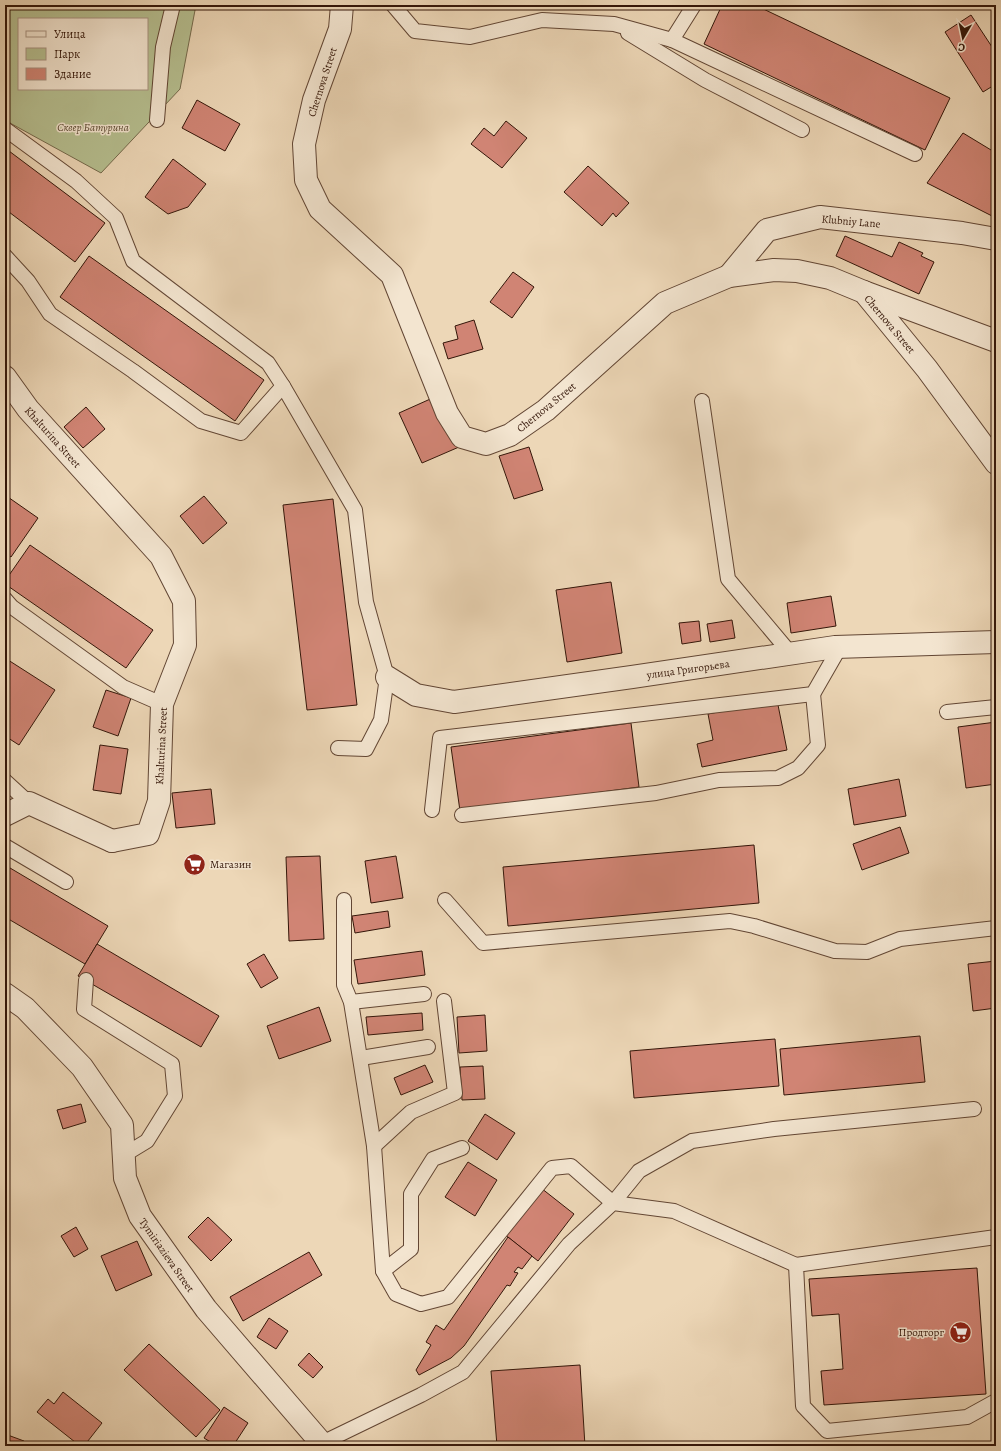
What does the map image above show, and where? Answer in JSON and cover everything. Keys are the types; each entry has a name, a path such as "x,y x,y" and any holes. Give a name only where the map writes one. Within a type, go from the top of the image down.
{"street":[{"name":"Chernova Street","path":"342,5 340,29 314,100 304,144 306,180 320,209 392,275 447,413 462,437 486,444 510,435 546,410 665,302 729,276 774,270 797,271 830,278 864,292 927,369 996,463"},
{"name":"Klubniy Lane","path":"729,276 766,230 820,217 962,232 996,239"},
{"path":"864,292 996,341"},
{"name":"Khalturina Street","path":"5,377 28,409 161,556 184,601 185,645 162,704 158,801 148,834 112,841 29,803"},
{"name":"улица Григорьева","path":"387,678 416,695 454,702 840,647 996,642"},
{"path":"5,816 29,803"},
{"name":"Tymiriazieva Street","path":"5,994 25,1008 82,1067 122,1125 125,1178 140,1216 206,1310 323,1444"}],"lane":[{"path":"157,120 163,47 173,5"},
{"path":"393,5 415,31 470,38 542,20 614,24 672,40 915,154"},
{"path":"672,40 694,5"},
{"path":"614,24 705,80 802,130"},
{"path":"5,129 76,180 116,218 133,261 268,363 355,510 366,602 387,678 381,720 366,749 338,748"},
{"path":"5,256 28,281 50,314 133,371 201,421 241,433 282,386"},
{"path":"702,401 728,579 791,654"},
{"path":"5,599 12,607 123,687 162,704"},
{"path":"462,815 656,793 719,780 778,778 798,768 818,745 813,694 840,647"},
{"path":"432,810 440,738 813,694"},
{"path":"946,712 996,707"},
{"path":"5,781 29,803"},
{"path":"5,846 66,882"},
{"path":"344,900 344,985 351,1002 374,1146 383,1271 396,1294 421,1304 448,1297 552,1168 571,1166 613,1203 674,1212 796,1265 996,1237"},
{"path":"445,900 483,943 730,921 754,926 835,951 867,952 900,939 996,928"},
{"path":"86,980 84,1009 172,1064 175,1096 147,1141 124,1155"},
{"path":"351,1002 424,994"},
{"path":"374,1146 411,1112 456,1093 444,1001"},
{"path":"361,1058 428,1047"},
{"path":"323,1444 421,1395 463,1372 569,1244 613,1203 639,1171 692,1141 774,1129 974,1109"},
{"path":"383,1271 411,1249 412,1194 433,1159 462,1148"},
{"path":"796,1265 802,1406 827,1431 967,1417 996,1402"}],"green space":[{"name":"Сквер Батурина","path":"5,5 196,5 180,89 101,173 10,123 5,116"}],"building":[{"path":"722,5 755,5 950,98 925,150 704,44"},
{"path":"971,15 996,53 996,84 983,92 945,32"},
{"path":"197,100 240,124 225,151 182,128"},
{"path":"506,121 527,138 502,168 471,144 484,128 494,136"},
{"path":"963,133 996,153 996,218 927,183"},
{"path":"5,148 105,223 75,262 5,209"},
{"path":"173,159 206,184 188,207 168,214 145,197"},
{"path":"588,166 629,203 616,217 613,213 602,226 564,192"},
{"path":"845,236 892,257 899,242 923,253 921,256 934,262 919,294 836,256"},
{"path":"89,256 264,380 235,421 60,297"},
{"path":"513,272 534,287 512,318 490,302"},
{"path":"474,320 483,349 448,359 443,343 458,339 455,326"},
{"path":"437,396 459,447 422,463 399,413"},
{"path":"86,407 105,429 83,448 64,427"},
{"path":"529,447 543,490 514,499 499,456"},
{"path":"5,495 38,518 11,557 5,553"},
{"path":"204,496 227,523 203,544 180,516"},
{"path":"333,499 357,705 307,710 283,505"},
{"path":"30,545 153,630 126,668 5,584 5,581"},
{"path":"611,582 622,653 567,662 556,590"},
{"path":"831,596 836,626 791,633 787,603"},
{"path":"732,620 735,638 710,642 707,624"},
{"path":"699,621 701,641 682,644 679,623"},
{"path":"5,658 55,690 19,745 5,736"},
{"path":"106,690 131,698 118,736 93,727"},
{"path":"777,700 787,750 702,767 697,744 713,740 708,714"},
{"path":"996,722 996,784 966,788 958,727"},
{"path":"631,723 639,787 460,811 451,747"},
{"path":"100,745 128,749 121,794 93,790"},
{"path":"899,779 906,816 854,825 848,789"},
{"path":"211,789 215,824 176,828 172,793"},
{"path":"900,827 909,853 862,870 853,844"},
{"path":"754,845 759,903 508,926 503,867"},
{"path":"320,856 324,939 289,941 286,857"},
{"path":"396,856 403,898 371,903 365,861"},
{"path":"5,865 108,926 85,964 5,917"},
{"path":"388,911 390,927 355,933 352,916"},
{"path":"97,944 219,1016 201,1047 78,976"},
{"path":"422,951 425,975 358,984 354,960"},
{"path":"264,954 278,978 261,988 247,964"},
{"path":"996,961 996,1008 973,1011 968,964"},
{"path":"319,1007 331,1041 279,1059 267,1026"},
{"path":"422,1013 423,1030 368,1035 366,1017"},
{"path":"485,1015 487,1051 459,1053 457,1017"},
{"path":"920,1036 925,1082 784,1095 780,1049"},
{"path":"775,1039 779,1086 634,1098 630,1051"},
{"path":"425,1065 433,1082 401,1095 394,1078"},
{"path":"483,1066 485,1099 462,1100 460,1067"},
{"path":"81,1104 86,1122 63,1129 57,1110"},
{"path":"485,1114 515,1133 497,1160 468,1141"},
{"path":"468,1162 497,1180 475,1216 445,1197"},
{"path":"541,1188 574,1214 538,1261 504,1234"},
{"path":"208,1217 232,1240 211,1261 188,1237"},
{"path":"76,1227 88,1249 74,1257 61,1236"},
{"path":"508,1237 532,1256 522,1269 518,1267 514,1272 518,1273 510,1286 507,1285 464,1346 451,1358 419,1375 416,1370 431,1345 426,1342 436,1325 444,1330"},
{"path":"137,1241 152,1275 116,1291 101,1256"},
{"path":"309,1252 322,1275 243,1321 230,1297"},
{"path":"977,1268 986,1394 824,1405 821,1371 843,1369 839,1314 812,1316 809,1279"},
{"path":"269,1318 288,1331 276,1349 257,1337"},
{"path":"149,1344 220,1410 196,1437 124,1370"},
{"path":"309,1353 323,1367 313,1378 298,1365"},
{"path":"580,1365 585,1446 497,1446 491,1371"},
{"path":"63,1392 102,1423 84,1446 80,1446 37,1412 48,1399 54,1404"},
{"path":"224,1407 248,1423 233,1446 217,1446 204,1438"},
{"path":"5,1434 24,1441 23,1446 5,1446"}],"place":[{"name":"Магазин","path":"195,864"},
{"name":"Продторг","path":"960,1332"}]}
